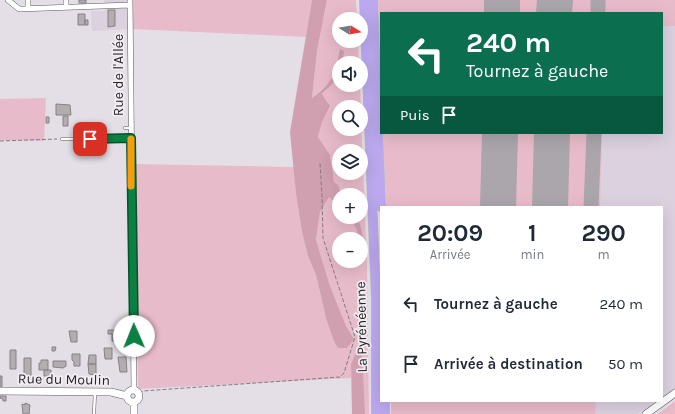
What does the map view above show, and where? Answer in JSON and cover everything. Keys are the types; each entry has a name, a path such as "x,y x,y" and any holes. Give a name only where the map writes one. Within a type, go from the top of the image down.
{"highway":[{"name":"La Pyrénéenne","path":"364,0 376,298 376,414"},
{"path":"373,0 381,206"},
{"path":"385,402 385,414"}],"street":[{"path":"8,0 19,9 130,3"},
{"path":"28,0 28,8"},
{"path":"66,0 66,7"},
{"name":"Rue de l'Allée","path":"130,3 128,128 131,138 136,392"},
{"path":"134,402 128,400 127,396 130,391 136,392 138,399 134,402 134,414"},
{"name":"Rue du Moulin","path":"0,392 95,392 118,393 127,396"},
{"path":"663,402 675,393"},
{"path":"646,414 663,402"}],"lane":[{"path":"62,139 131,138"},
{"path":"94,414 95,392"}],"path":[{"path":"0,141 62,139"},
{"path":"136,392 340,377 344,373 355,337 323,238 320,162"}],"shaded area":[{"path":"104,0 132,0 132,29 92,31 91,11 105,11"},
{"path":"132,0 312,0 306,37 132,29"},
{"path":"312,0 327,0 317,51 312,98 321,91 332,78 332,85 322,94 330,106 322,122 318,137 330,155 332,180 334,180 339,188 332,188 332,200 329,197 320,212 316,240 330,286 346,326 354,339 347,348 338,348 334,341 326,318 316,275 308,256 302,232 296,194 290,132"},
{"path":"327,0 356,0 357,12 332,12 332,48 358,48 359,56 343,56 343,51 340,49 338,56 332,56 332,77 312,98 317,51"},
{"path":"378,0 675,0 675,26 663,26 663,12 380,12 380,51"},
{"path":"675,0 675,388 663,396 663,206 428,206 435,134 663,134 663,12"},
{"path":"340,49 344,51 343,56 338,56"},
{"path":"332,84 332,92 360,92 361,100 332,100 332,136 362,136 362,144 332,144 332,168 330,155 318,137 322,122 330,106 322,94"},
{"path":"46,98 44,141 0,140 0,99"},
{"path":"383,134 602,134 600,206 386,206"},
{"path":"135,164 294,167 296,194 302,232 308,256 316,275 326,318 354,339 346,326 330,286 316,240 320,212 329,197 332,200 332,224 353,224 357,232 332,232 332,268 367,268 369,414 364,414 357,350 351,364 351,378 138,389"},
{"path":"334,180 364,180 364,188 339,188"},
{"path":"353,224 360,224 362,232 357,232"},
{"path":"359,224 365,224 366,232 362,232"},
{"path":"357,350 362,353 365,414 352,414 351,364"},
{"path":"675,401 675,414 658,414"},
{"path":"391,402 596,402 595,414 391,414"},
{"path":"409,402 655,402 638,414 408,414"}],"building":[{"path":"79,0 86,0 86,3 79,3"},
{"path":"108,10 115,10 115,26 108,27"},
{"path":"78,14 85,14 85,25 78,25"},
{"path":"85,20 88,20 88,25 85,25"},
{"path":"56,104 70,105 71,115 56,115"},
{"path":"63,116 68,116 68,126 63,126"},
{"path":"46,117 49,117 49,123 46,123"},
{"path":"88,124 92,124 92,130 95,130 95,134 89,133"},
{"path":"92,124 95,124 95,130 92,130"},
{"path":"108,330 119,330 119,341 112,341 112,334 108,334"},
{"path":"69,331 77,331 77,342 71,342"},
{"path":"52,347 56,347 55,351 52,351"},
{"path":"104,348 112,348 112,359 105,359"},
{"path":"10,350 16,350 16,369 10,369"},
{"path":"72,354 80,354 80,366 74,366"},
{"path":"89,355 96,355 96,364 88,364"},
{"path":"118,357 126,357 127,372 120,372"},
{"path":"24,358 31,358 31,382 24,382"},
{"path":"41,360 48,360 48,370 39,370 39,363 41,363"},
{"path":"53,361 66,361 66,366 63,368 53,367"},
{"path":"88,364 96,364 96,375 89,374"},
{"path":"44,370 51,370 51,376 44,376"},
{"path":"0,376 2,376 2,389 0,389"},
{"path":"0,396 6,396 6,401 3,401"},
{"path":"25,403 30,405 29,414 23,414 22,404 25,405"}],"taxiway":[{"path":"598,0 598,12"},
{"path":"591,206 594,134"}],"runway":[{"path":"502,0 502,12"},
{"path":"554,12 555,0"},
{"path":"498,206 500,134"},
{"path":"550,206 552,134"}],"slow traffic":[{"path":"131,139 131,186"}],"route":[{"path":"90,139 131,138 134,336"}]}
